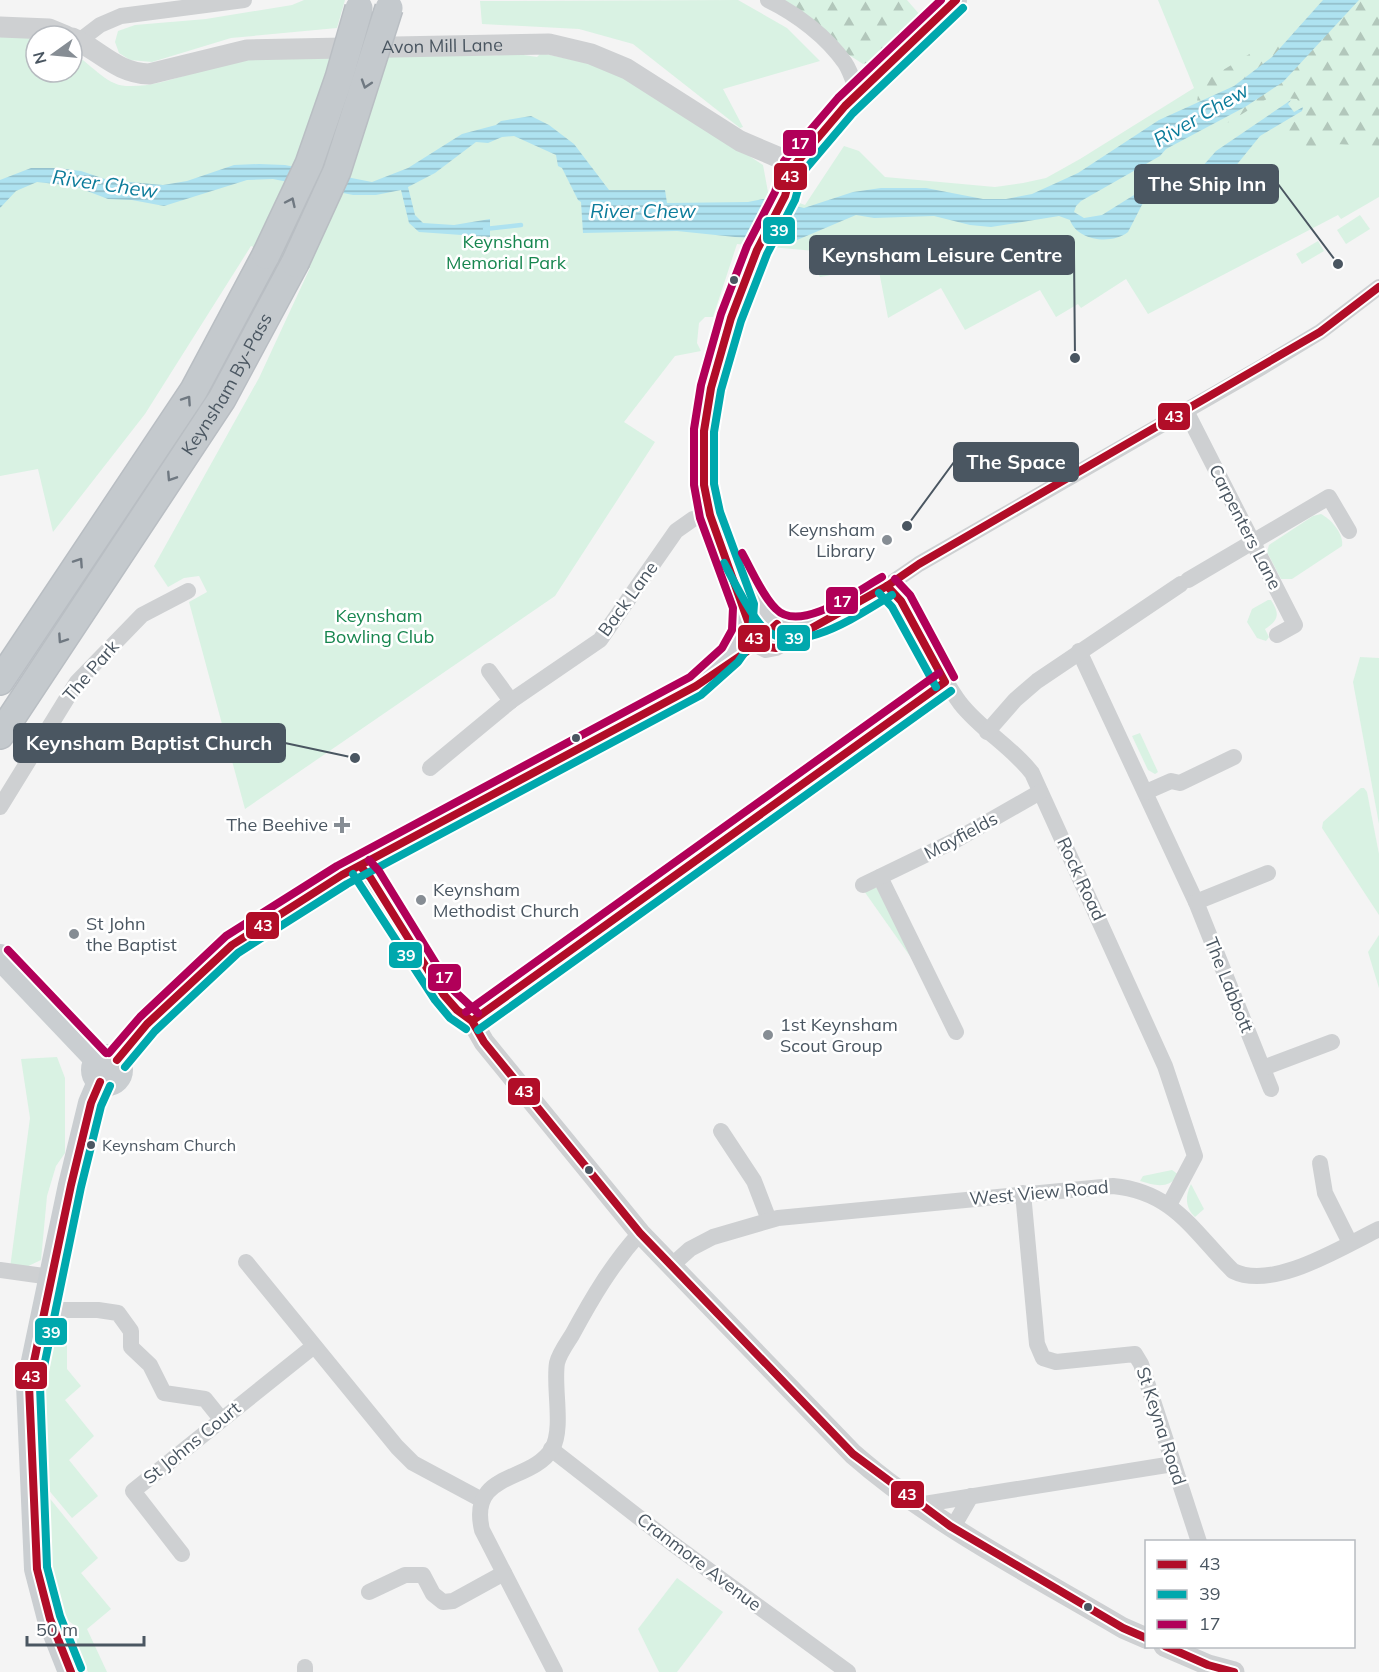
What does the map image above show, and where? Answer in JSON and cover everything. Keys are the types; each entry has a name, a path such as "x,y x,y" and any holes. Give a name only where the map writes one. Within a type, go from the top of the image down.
{"highway":[{"name":"Keynsham By-Pass","path":"0,681 194,390 266,255 309,164 339,78 360,4"},
{"name":"Keynsham By-Pass","path":"0,735 222,399 295,263 337,171 390,4"}],"main road":[{"path":"71,1672 50,1619 37,1569 29,1384 51,1277 92,1103 105,1067 176,995 232,945 342,875 361,867 696,686 716,669 740,641 744,608 712,521 704,485 703,462 711,388 731,318 757,250 785,196 793,167 858,94 956,0"},
{"path":"0,957 105,1067"}],"street":[{"path":"84,32 121,16 244,0"},
{"path":"768,0 791,13 829,45 847,65 858,94"},
{"name":"Avon Mill Lane","path":"0,27 24,28"},
{"name":"Avon Mill Lane","path":"84,46 116,66 133,73 149,74 247,50 549,44 591,54 627,69 740,141 780,158 793,167"},
{"path":"744,608 755,641 766,650 776,648 809,627 887,586 919,564 1320,332 1379,287"},
{"name":"Carpenters Lane","path":"1186,411 1295,624 1276,635"},
{"path":"987,732 1026,690 1079,651 1185,582 1329,497 1349,531"},
{"name":"Back Lane","path":"430,768 511,701 600,640 676,531 693,519 712,521"},
{"path":"712,521 762,609 777,624 809,627"},
{"name":"Rock Road","path":"887,586 901,602 945,682 971,718 1019,757 1032,773 1139,1007 1174,1088 1196,1156 1169,1205"},
{"name":"The Park","path":"0,807 77,682 142,615 188,591"},
{"path":"716,669 736,659 777,624"},
{"name":"The Labbott","path":"1079,651 1196,902 1270,1089"},
{"path":"489,671 511,701"},
{"path":"472,1021 945,682"},
{"path":"1146,792 1171,781 1180,783 1234,757"},
{"name":"Mayfields","path":"863,885 957,840 1040,792"},
{"path":"361,867 370,877 443,994 457,1010 472,1021 484,1042 640,1233 853,1454 883,1480 953,1527 1123,1628 1145,1638"},
{"path":"1196,902 1268,873"},
{"path":"880,877 956,1032"},
{"path":"1263,1068 1332,1042"},
{"path":"722,1131 754,1181 770,1220"},
{"path":"1320,1163 1325,1192 1350,1243"},
{"name":"West View Road","path":"671,1266 690,1249 713,1237 770,1220 1023,1193 1113,1186 1136,1189 1169,1205 1233,1271 1243,1276 1260,1277 1281,1274 1378,1230"},
{"name":"St Keyna Road","path":"1023,1193 1037,1344 1043,1358 1056,1362 1125,1353 1135,1354 1141,1364 1198,1540"},
{"path":"555,1672 482,1530 478,1514 482,1500 493,1486 540,1459 551,1449 556,1434 557,1361 615,1262 640,1233"},
{"path":"246,1262 413,1463 482,1500"},
{"path":"0,1269 51,1277"},
{"path":"44,1310 98,1310 118,1313 131,1331 130,1347 150,1365 164,1393 205,1399 221,1419"},
{"name":"St Johns Court","path":"182,1554 133,1491 314,1346"},
{"name":"Cranmore Avenue","path":"551,1449 673,1544 848,1672"},
{"path":"918,1504 1173,1464"},
{"path":"953,1527 971,1496"},
{"path":"369,1592 414,1574 423,1575 433,1594 443,1602 453,1601 504,1573"},
{"path":"1166,1648 1208,1665 1234,1672"}],"green space":[{"path":"304,0 345,0 337,28 231,38 152,62 130,60 119,53 115,42 118,31 135,25 206,19 292,5"},
{"path":"738,0 787,28 820,61 723,89 743,127 740,128 633,44 579,29 482,24 480,1"},
{"path":"785,0 907,0 920,15 870,62 863,64 815,33"},
{"name":"Keynsham Memorial Park","path":"1158,0 1379,0 1379,197 1341,219 1338,215 1148,314 1126,279 1081,308 1078,304 1056,317 1040,290 965,330 941,288 888,318 878,266 820,277 817,272 826,252 737,244 713,317 705,317 699,323 697,343 701,351 675,356 624,422 655,442 555,596 245,809 189,602 207,592 199,576 184,578 168,587 154,566 259,378 310,268 251,246 145,414 53,532 38,469 0,476 0,34 24,37 24,84 84,84 84,61 111,82 118,85 141,86 171,80 231,62 280,57 385,54 537,57 541,53 618,70 763,165 768,192 805,205 844,146 859,151 885,177 995,187 1023,183 1046,178 1194,88"},
{"path":"1312,0 1379,0 1379,146 1335,144 1317,148 1293,143 1287,127 1305,114 1297,99 1270,97 1219,128 1202,122 1196,107 1200,84 1261,47"},
{"path":"1360,215 1370,229 1346,244 1337,230"},
{"path":"1318,241 1324,251 1302,264 1296,254"},
{"path":"1321,514 1336,527 1342,546 1292,579 1281,579 1267,552 1269,545 1313,516"},
{"path":"1271,600 1274,605 1277,616 1273,623 1265,629 1269,637 1266,641 1257,638 1247,622 1252,609"},
{"path":"1360,657 1379,658 1379,824 1353,682"},
{"path":"1140,733 1158,772 1155,774 1148,770 1132,736"},
{"path":"1361,788 1367,792 1379,854 1379,915 1322,828 1323,822"},
{"path":"877,888 912,959 864,891"},
{"path":"1379,935 1379,988 1368,952"},
{"path":"57,1057 65,1078 65,1153 56,1166 47,1196 41,1260 22,1269 10,1268 30,1118 21,1059"},
{"path":"1172,1170 1179,1175 1171,1183 1156,1185 1140,1181 1143,1176"},
{"path":"1191,1184 1204,1209 1195,1217 1189,1210 1187,1202"},
{"path":"56,1326 67,1328 67,1369 81,1386 65,1400 94,1436 69,1460 98,1496 72,1518 47,1488 45,1395"},
{"path":"47,1495 98,1558 81,1573 111,1609 87,1629 107,1672 88,1672 76,1646 79,1629 65,1618 51,1567"},
{"path":"677,1578 723,1612 677,1672 659,1672 638,1629"}],"water":[{"name":"River Chew","path":"1323,0 1359,0 1283,82 1245,107 1166,149 1160,156 1081,201 1074,212 1084,218 1102,215 1150,185 1202,167 1216,151 1291,100 1288,104 1294,112 1303,107 1302,111 1260,136 1230,173 1202,185 1156,193 1145,199 1128,232 1113,239 1096,239 1087,236 1080,233 1070,220 1059,216 991,227 970,225 934,216 874,218 856,215 797,240 677,231 583,233 581,202 562,168 558,166 556,155 514,136 502,137 488,143 476,142 435,173 408,187 415,215 423,223 454,225 490,219 490,237 419,232 409,223 401,190 376,195 353,195 273,179 247,180 164,206 132,200 108,199 74,186 37,182 16,191 0,208 0,180 31,168 58,168 81,171 108,180 163,185 187,181 234,165 285,165 372,182 408,168 462,134 496,125 501,121 531,116 549,125 574,144 609,190 665,190 667,203 748,202 763,199 804,208 853,192 881,188 926,188 983,199 1006,199 1032,194 1078,173 1159,120 1234,86 1272,57"}],"waterway":[{"path":"485,229 521,225"}],"transit line":[{"name":"17","path":"109,1053 140,1017 226,936 337,866 690,677 722,648 732,630 733,608 700,518 694,485 694,429 701,385 721,314 747,246 775,192 784,161 838,98 941,0"},
{"name":"43","path":"956,0 845,106 793,167 785,196 757,250 731,318 711,388 704,431 704,485 710,515 755,641 760,646 776,648 887,586 919,564 1320,332 1379,287"},
{"name":"39","path":"125,1067 155,1031 238,953 347,884 701,695 738,662 750,645 754,604 720,512 714,484 714,432 721,390 741,321 767,254 795,200 803,172 853,113 963,8"},
{"name":"17","path":"742,553 766,597 776,609 787,615 799,616 814,613 845,599 882,577"},
{"name":"39","path":"724,563 759,623 773,634 789,638 807,637 826,631 845,623 892,595"},
{"name":"17","path":"895,579 910,595 954,677"},
{"name":"43","path":"472,1021 945,682 901,601 887,586"},
{"name":"39","path":"879,593 892,607 936,687"},
{"name":"43","path":"117,1060 147,1024 232,945 342,875 696,686 746,652 777,624"},
{"name":"17","path":"466,1012 939,673"},
{"name":"39","path":"478,1030 951,691"},
{"name":"17","path":"369,860 379,871 451,988 478,1013"},
{"name":"43","path":"361,867 370,877 443,994 457,1010 472,1021 484,1042 640,1233 853,1454 950,1526 1123,1628 1145,1638"},
{"name":"39","path":"353,874 435,1000 450,1018 466,1029"},
{"name":"17","path":"8,950 106,1053"},
{"name":"43","path":"71,1672 50,1619 37,1569 29,1385 71,1185 91,1103 100,1082"},
{"name":"39","path":"81,1668 60,1616 47,1567 40,1386 81,1187 101,1106 110,1086"},
{"name":"43","path":"1170,1648 1208,1665 1234,1672"}],"place":[{"name":"The Ship Inn","path":"1338,264"},
{"name":"Keynsham Leisure Centre","path":"1075,358"},
{"name":"The Space","path":"907,526"},
{"name":"Keynsham Library","path":"887,540"},
{"name":"Keynsham Baptist Church","path":"355,758"},
{"name":"The Beehive","path":"342,825"},
{"name":"Keynsham Methodist Church","path":"421,900"},
{"name":"St John the Baptist","path":"74,934"},
{"name":"1st Keynsham Scout Group","path":"768,1035"},
{"name":"Keynsham Church","path":"91,1145"}],"park label":[{"name":"Keynsham Bowling Club","path":"379,626"}]}
